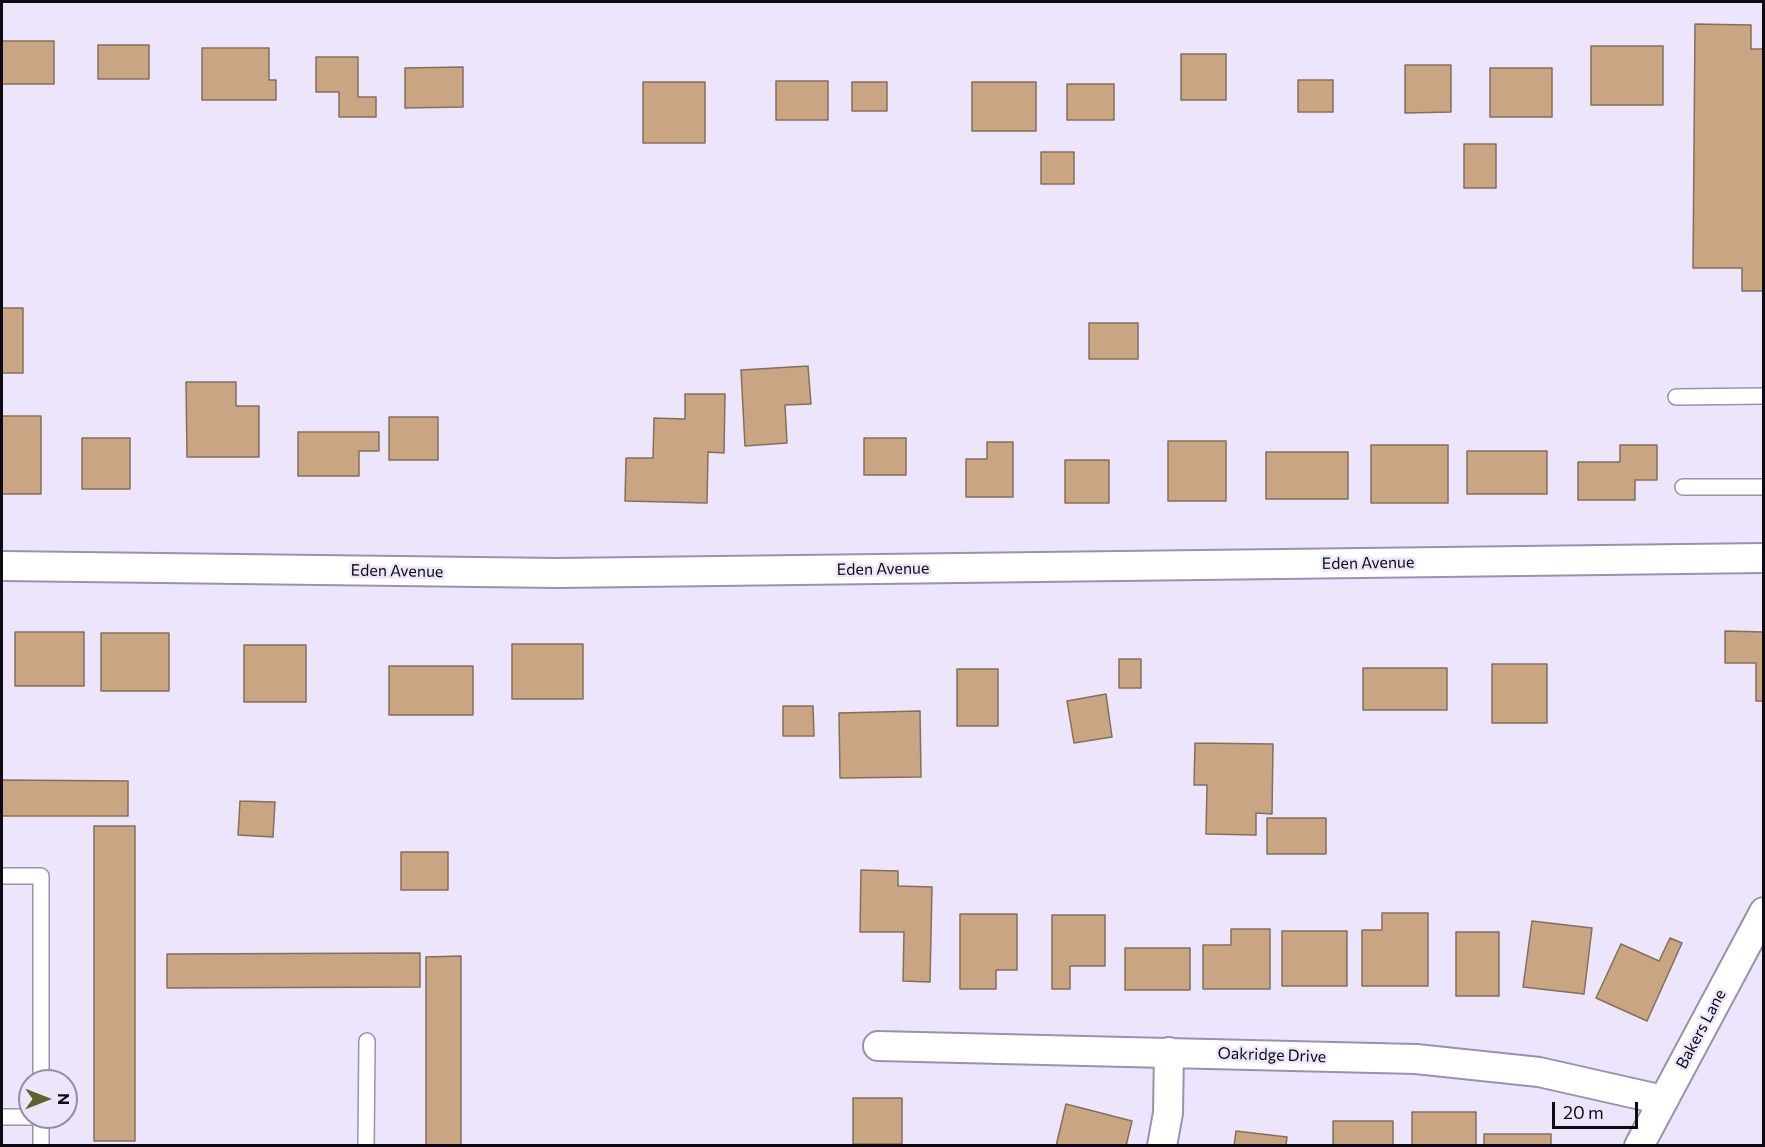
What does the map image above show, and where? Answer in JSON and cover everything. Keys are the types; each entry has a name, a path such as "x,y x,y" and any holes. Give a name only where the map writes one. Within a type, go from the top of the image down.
{"street":[{"name":"Eden Avenue","path":"2,566 557,573 1764,558"},
{"name":"Bakers Lane","path":"1639,1146 1764,912"},
{"name":"Oakridge Drive","path":"878,1046 1416,1059 1539,1072 1663,1100"},
{"path":"1162,1146 1168,1113 1169,1052"}],"lane":[{"path":"1676,397 1764,396"},
{"path":"1683,487 1764,488"},
{"path":"2,876 41,876 41,1069"},
{"path":"366,1146 367,1041"},
{"path":"2,1117 18,1117"},
{"path":"41,1129 41,1146"}],"building":[{"path":"1695,24 1751,25 1751,49 1764,49 1764,291 1742,291 1742,268 1693,268"},
{"path":"2,41 54,41 54,84 2,84"},
{"path":"98,45 149,45 149,79 98,79"},
{"path":"1591,46 1663,46 1663,105 1591,105"},
{"path":"202,48 269,48 269,80 276,80 276,100 202,100"},
{"path":"1181,54 1226,54 1226,100 1181,100"},
{"path":"316,57 358,57 358,97 376,97 376,117 339,117 339,92 316,92"},
{"path":"1405,65 1451,65 1451,112 1405,113"},
{"path":"463,67 463,107 405,108 405,68"},
{"path":"1490,68 1552,68 1552,117 1490,117"},
{"path":"1298,80 1333,80 1333,112 1298,112"},
{"path":"776,81 828,81 828,120 776,120"},
{"path":"643,82 705,82 705,143 643,143"},
{"path":"852,82 887,82 887,111 852,111"},
{"path":"972,82 1036,82 1036,131 972,131"},
{"path":"1067,84 1114,84 1114,120 1067,120"},
{"path":"1464,144 1496,144 1496,188 1464,188"},
{"path":"1041,152 1074,152 1074,184 1041,184"},
{"path":"2,308 23,308 23,373 2,373"},
{"path":"1089,323 1138,323 1138,359 1089,359"},
{"path":"808,366 811,404 785,405 787,443 745,446 741,370"},
{"path":"186,382 236,382 236,406 259,406 259,457 187,457"},
{"path":"685,394 725,394 724,453 708,452 707,503 625,501 626,458 653,458 654,418 685,419"},
{"path":"2,416 41,416 41,494 2,494"},
{"path":"389,417 438,417 438,460 389,460"},
{"path":"298,432 379,432 379,451 359,451 359,476 298,476"},
{"path":"82,438 130,438 130,489 82,489"},
{"path":"864,438 906,438 906,475 864,475"},
{"path":"1168,441 1226,441 1226,501 1168,501"},
{"path":"987,442 1013,442 1013,497 966,497 966,459 987,459"},
{"path":"1371,445 1448,445 1448,503 1371,503"},
{"path":"1620,445 1657,445 1657,480 1635,480 1635,500 1578,500 1578,462 1620,462"},
{"path":"1467,451 1547,451 1547,494 1467,494"},
{"path":"1266,452 1348,452 1348,499 1266,499"},
{"path":"1065,460 1109,460 1109,503 1065,503"},
{"path":"1725,631 1764,632 1764,701 1756,701 1756,663 1725,663"},
{"path":"15,632 84,632 84,686 15,686"},
{"path":"101,633 169,633 169,691 101,691"},
{"path":"512,644 583,644 583,699 512,699"},
{"path":"244,645 306,645 306,702 244,702"},
{"path":"1119,659 1141,659 1141,688 1119,688"},
{"path":"1492,664 1547,664 1547,723 1492,723"},
{"path":"389,666 473,666 473,715 389,715"},
{"path":"1363,668 1447,668 1447,710 1363,710"},
{"path":"957,669 998,669 998,726 957,726"},
{"path":"1106,694 1112,737 1074,743 1067,701"},
{"path":"783,706 813,706 814,736 783,736"},
{"path":"920,711 921,777 840,778 839,713"},
{"path":"1195,743 1273,744 1272,814 1256,813 1256,835 1206,834 1207,785 1194,785"},
{"path":"2,780 128,781 128,816 2,816"},
{"path":"240,801 275,802 273,837 238,835"},
{"path":"1267,818 1326,818 1326,854 1267,854"},
{"path":"94,826 135,826 135,1141 94,1141"},
{"path":"401,852 448,852 448,890 401,890"},
{"path":"861,870 898,871 898,886 932,887 930,982 903,981 904,932 860,932"},
{"path":"1382,913 1428,913 1428,986 1362,986 1362,930 1382,930"},
{"path":"960,914 1017,914 1017,970 996,970 996,989 960,989"},
{"path":"1052,915 1105,915 1105,966 1070,966 1070,989 1052,989"},
{"path":"1532,921 1592,928 1584,994 1523,987"},
{"path":"1231,929 1270,929 1270,989 1203,989 1203,945 1231,945"},
{"path":"1282,931 1347,931 1347,986 1282,986"},
{"path":"1456,932 1499,932 1499,996 1456,996"},
{"path":"1670,938 1682,943 1647,1021 1596,998 1621,944 1659,961"},
{"path":"1125,948 1190,948 1190,990 1125,990"},
{"path":"420,953 420,987 167,988 167,954"},
{"path":"461,956 461,1146 426,1146 426,957"},
{"path":"853,1098 902,1098 902,1144 853,1144"},
{"path":"1066,1104 1132,1121 1126,1146 1056,1146"},
{"path":"1412,1112 1476,1112 1476,1146 1412,1146"},
{"path":"1333,1121 1393,1121 1393,1146 1333,1146"},
{"path":"1236,1131 1287,1137 1286,1146 1234,1146"},
{"path":"1484,1134 1551,1134 1551,1146 1484,1146"}]}
